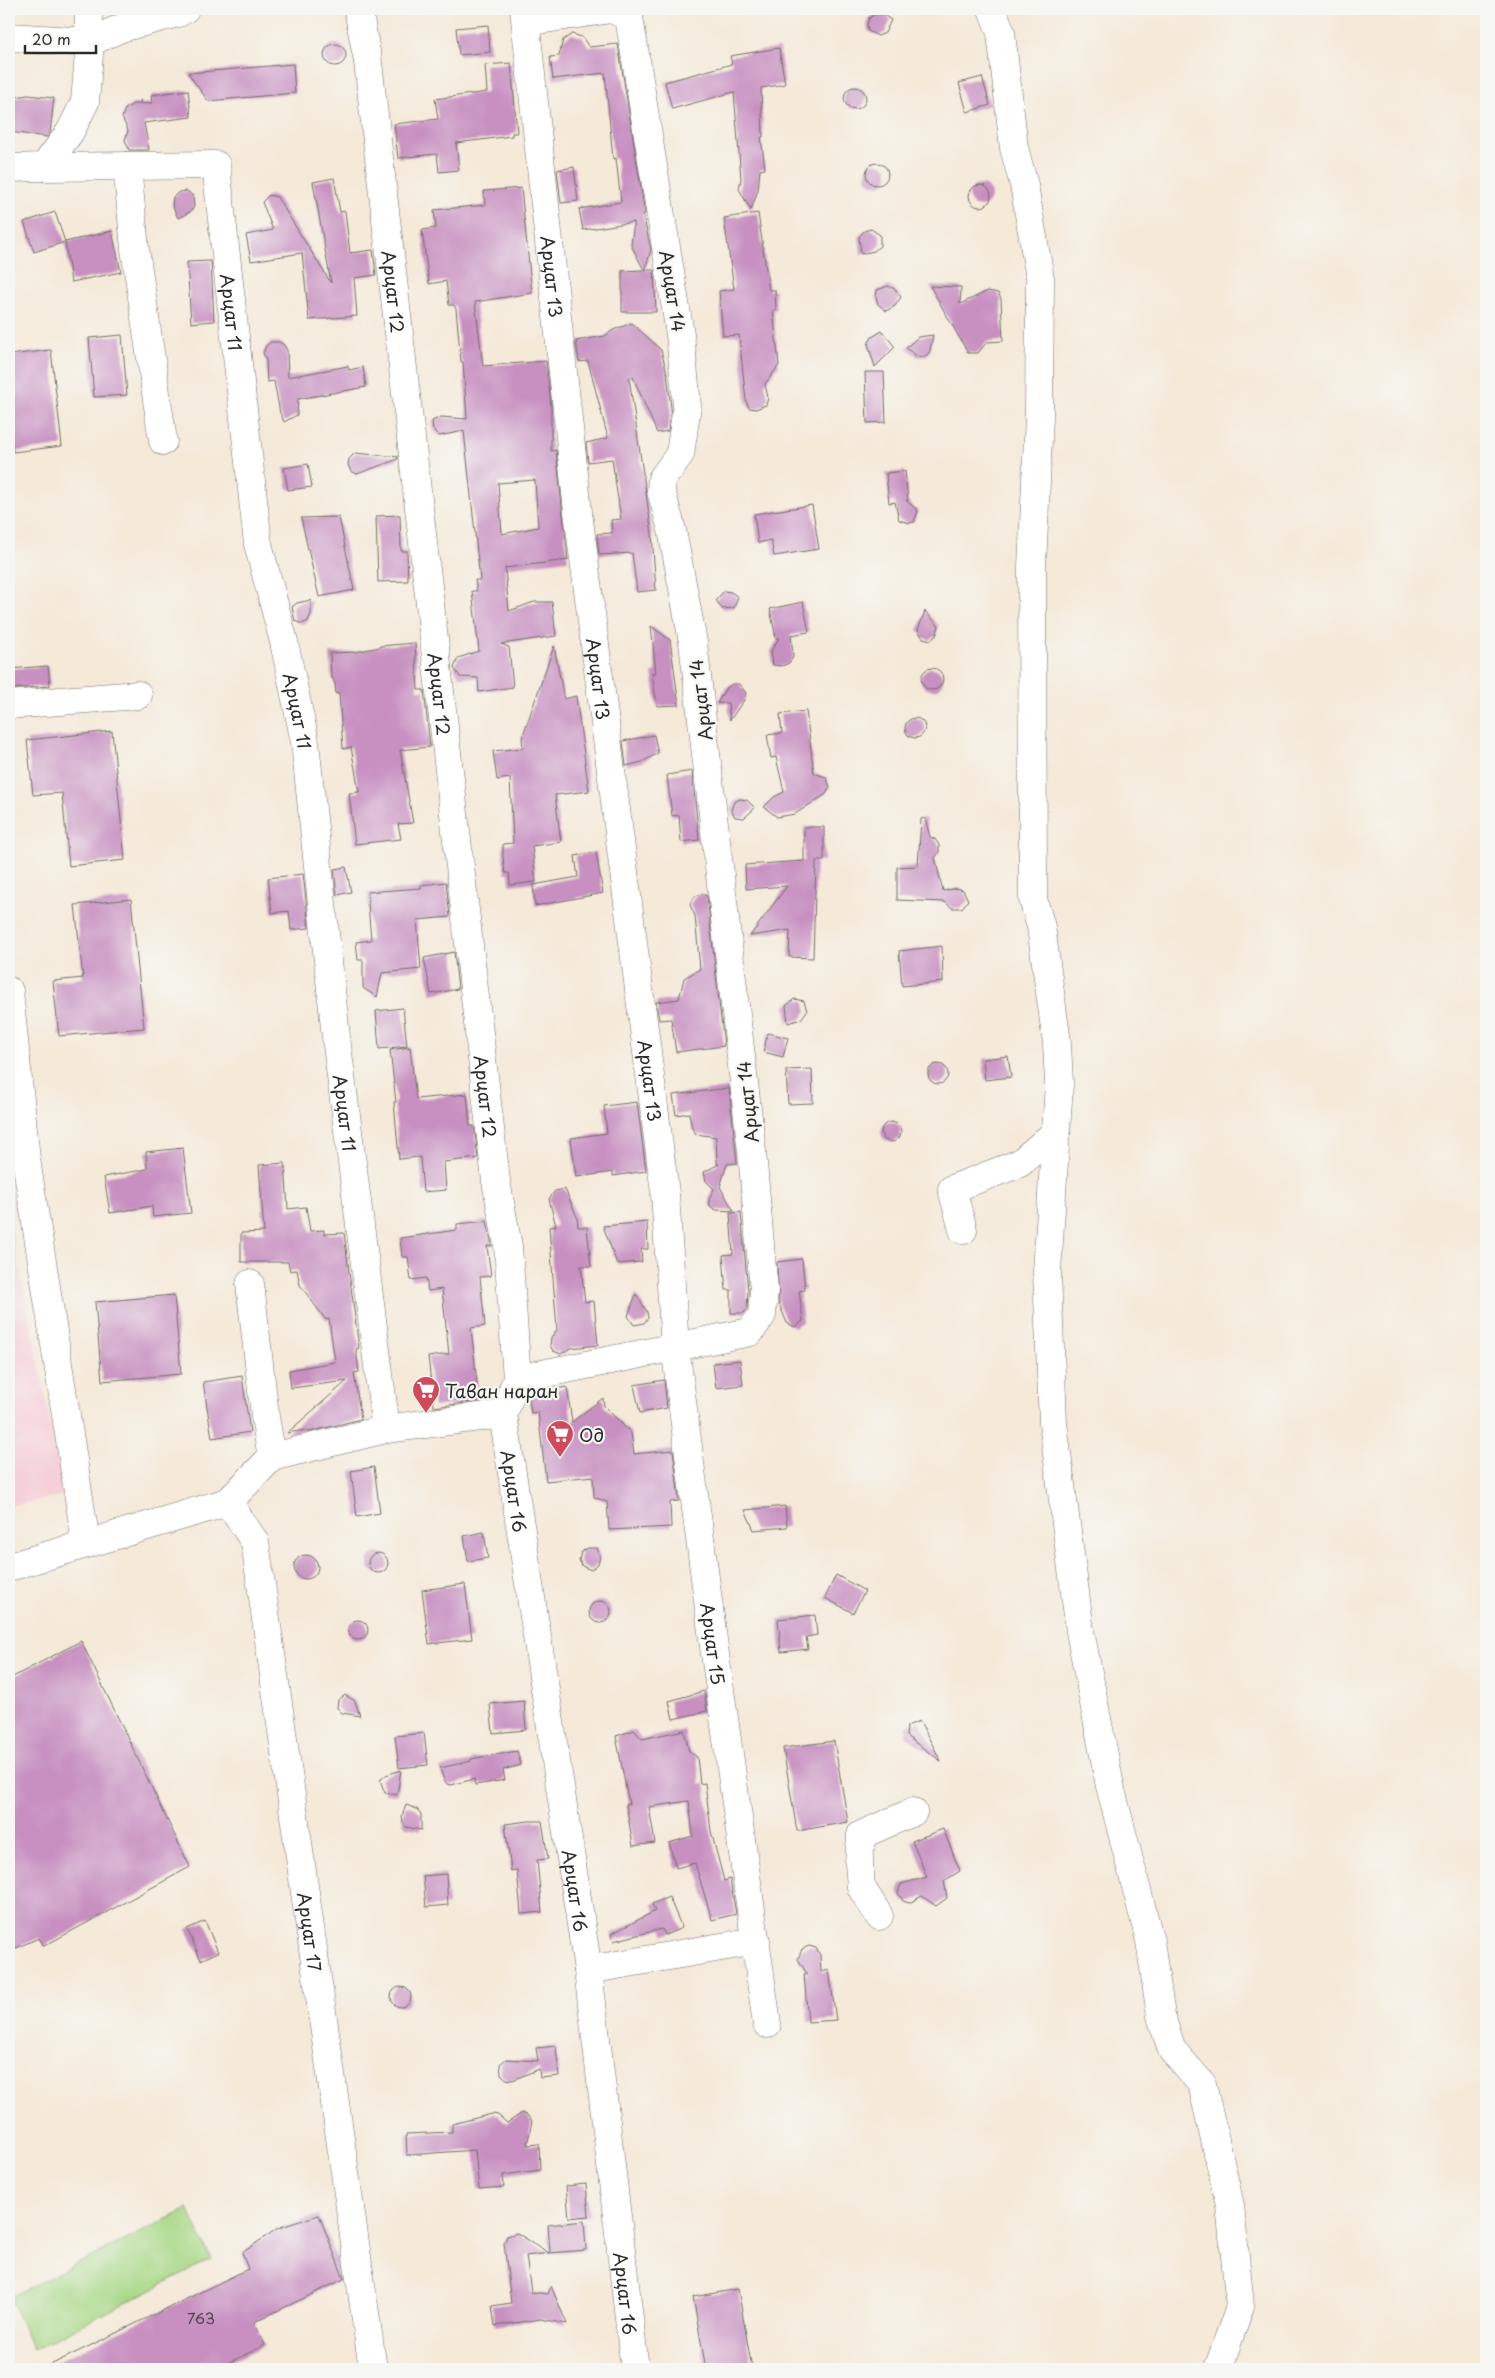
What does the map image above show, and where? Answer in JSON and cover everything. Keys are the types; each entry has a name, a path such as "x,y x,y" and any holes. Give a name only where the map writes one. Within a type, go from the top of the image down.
{"street":[{"path":"44,167 70,132 85,102 90,42 88,9"},
{"path":"9,37 90,42 121,28 178,13 185,9"},
{"name":"Арцат 12","path":"358,9 368,62 496,1181 508,1246 517,1379"},
{"name":"Арцат 14","path":"525,16 612,9 630,17 680,334 687,406 680,454 662,479 661,491 672,530 694,652 752,1152 764,1291 762,1315 750,1332 675,1347"},
{"path":"992,9 1001,33 1014,148 1024,185 1040,278 1039,417 1032,567 1033,899 1041,927 1057,1043 1060,1084 1047,1272 1053,1423 1078,1622 1110,1786 1150,1941 1161,2016 1172,2050 1202,2084 1230,2205 1240,2306 1218,2369"},
{"name":"Арцат 13","path":"525,16 578,512 665,1193 675,1347"},
{"name":"Арцат 11","path":"9,168 216,165 258,544 284,642 305,742 336,1037 386,1429"},
{"path":"127,166 135,249 163,441"},
{"path":"9,705 138,695"},
{"path":"9,991 26,1159 86,1544"},
{"path":"963,1230 952,1189 1020,1163 1056,1132"},
{"path":"250,1284 265,1417 272,1457"},
{"path":"9,1566 228,1502 272,1457 386,1429 503,1414 517,1379 675,1347"},
{"name":"Арцат 15","path":"675,1347 766,2024"},
{"name":"Арцат 16","path":"503,1414 588,1970 635,2369"},
{"name":"Арцат 17","path":"228,1502 255,1542 373,2369"},
{"path":"879,1916 861,1887 859,1863 861,1834 913,1812"},
{"path":"588,1970 756,1941"}],"shaded area":[{"path":"9,1215 65,1495 9,1506"}],"green space":[{"path":"188,2209 211,2259 33,2350 10,2297"}],"building":[{"path":"875,14 882,14 891,20 885,33 878,36 868,31 867,25 869,18"},
{"path":"488,25 490,52 459,55 456,28"},
{"path":"572,34 582,37 589,47 618,44 645,214 643,214 651,250 645,270 654,270 656,312 622,312 622,271 644,270 631,245 634,222 583,230 579,209 621,202 616,158 613,159 605,73 553,79 550,57 559,56 563,40"},
{"path":"335,44 343,47 346,55 343,63 335,66 327,63 324,55 327,47"},
{"path":"779,48 785,84 761,88 763,137 761,137 765,169 760,170 758,190 751,210 739,189 741,179 734,92 672,109 665,82 732,64 730,56"},
{"path":"511,63 517,133 512,133 512,136 456,143 459,170 439,172 437,154 398,158 394,124 438,119 435,99 487,92 485,65"},
{"path":"293,64 295,93 208,101 188,73"},
{"path":"982,77 990,105 967,112 959,83"},
{"path":"855,87 863,90 866,98 863,106 855,109 847,106 844,98 847,90"},
{"path":"188,90 191,117 144,123 149,150 129,150 125,140 128,131 122,117 125,109 133,104 139,104 141,100 141,104 152,103 151,95"},
{"path":"28,95 54,98 50,133 47,137 9,132 9,98"},
{"path":"877,163 885,166 888,174 885,182 877,185 869,182 866,174 869,166"},
{"path":"574,167 578,201 561,203 557,170"},
{"path":"334,178 340,212 345,211 350,253 373,250 376,275 354,278 357,316 309,320 302,253 251,261 246,235 273,230 262,202 269,195 277,197 331,283 313,182"},
{"path":"980,185 988,188 991,196 988,204 980,207 972,204 969,196 972,188"},
{"path":"521,188 532,293 475,302 483,366 546,361 551,405 551,451 556,450 568,560 505,568 509,611 534,602 552,602 556,636 501,644 509,647 513,687 479,692 478,678 460,677 454,668 458,658 479,651 472,591 477,591 475,580 480,580 464,431 439,436 433,430 432,421 441,417 467,419 463,362 461,362 456,309 454,305 449,305 446,281 429,284 422,230 436,228 434,210 485,205 484,191","holes":["535,480 538,527 502,534 498,483"]},
{"path":"187,191 193,196 194,207 190,212 178,218 172,205 173,197 179,192"},
{"path":"55,212 65,242 34,252 24,222"},
{"path":"758,213 769,290 775,290 776,310 773,310 779,365 765,384 768,398 766,405 756,409 749,408 746,401 739,335 723,336 719,291 734,289 724,218"},
{"path":"871,229 880,235 880,246 874,251 861,254 859,237 864,231"},
{"path":"112,231 121,272 71,282 65,242"},
{"path":"211,261 214,321 191,323 187,262"},
{"path":"888,286 895,289 901,297 895,306 886,311 878,304 876,297 877,290"},
{"path":"930,286 961,287 960,304 988,291 998,293 1001,299 1003,341 987,342 978,353 968,353"},
{"path":"632,323 661,350 667,373 671,408 668,431 657,433 633,377 629,378 652,534 656,590 637,592 632,553 599,555 597,534 612,533 611,520 621,519 612,459 588,462 586,443 608,438 588,361 579,362 576,341 605,336 613,330"},
{"path":"882,331 895,347 875,367 868,344 872,337"},
{"path":"122,335 127,395 94,397 89,338"},
{"path":"933,335 930,351 926,356 918,357 906,348 918,337"},
{"path":"271,342 279,342 287,350 288,377 348,366 349,370 363,367 366,387 298,399 297,415 284,422 280,413 274,381 267,382 266,361 263,353 266,346"},
{"path":"51,350 62,446 13,452 11,431 9,432 9,355"},
{"path":"865,372 884,372 886,422 867,423"},
{"path":"355,453 398,457 398,459 357,474 351,471 348,465 349,459"},
{"path":"308,464 312,487 288,490 284,468"},
{"path":"905,471 908,500 906,500 918,511 914,522 909,523 899,520 895,502 889,503 886,473"},
{"path":"812,505 819,549 774,556 771,540 758,543 754,514"},
{"path":"400,515 401,551 407,551 408,581 378,582 376,516"},
{"path":"339,517 354,590 319,597 301,518"},
{"path":"724,591 731,592 738,597 734,608 722,609 716,600"},
{"path":"311,600 311,614 308,621 302,624 295,621 292,607 297,603"},
{"path":"803,602 809,632 791,635 793,657 789,663 782,666 773,665 771,651 779,638 776,638 770,609"},
{"path":"925,611 939,626 936,636 930,640 923,638 918,630"},
{"path":"651,626 670,640 679,705 657,706 652,673 656,673"},
{"path":"415,643 418,690 424,690 430,747 400,750 413,823 398,824 401,839 355,844 349,793 359,792 351,747 343,749 339,693 336,694 335,684 331,675 330,653 355,652 380,646"},
{"path":"554,646 564,699 576,696 589,791 555,795 561,842 532,846 536,882 510,885 509,873 505,873 503,844 513,843 510,778 497,780 493,751 523,748 522,738"},
{"path":"48,666 50,686 9,689 9,669"},
{"path":"932,668 942,675 943,679 936,689 932,690 922,683 921,679 928,669"},
{"path":"732,684 739,684 746,693 744,700 730,720 728,703 717,703 726,688"},
{"path":"806,711 814,773 826,777 830,787 826,794 795,814 777,817 764,807 774,797 784,792 776,757 771,758 767,735 782,733 780,714"},
{"path":"911,718 919,718 925,724 925,732 919,738 911,738 905,732 905,724"},
{"path":"112,731 125,860 69,866 62,793 33,795 27,740"},
{"path":"654,735 658,753 642,762 626,766 623,741"},
{"path":"692,771 699,840 681,842 679,815 672,816 667,775"},
{"path":"740,799 747,800 755,808 744,818 735,817 731,810 734,802"},
{"path":"925,818 930,837 935,839 939,845 939,852 935,858 943,891 957,888 963,890 968,900 962,908 952,908 945,902 897,900 897,867 918,866 921,819"},
{"path":"804,827 824,827 824,861 816,861 813,958 789,957 790,930 750,936 787,886 746,889 745,865 804,861"},
{"path":"596,852 603,893 535,906 533,885 578,877 575,856"},
{"path":"346,867 351,892 337,895 334,869"},
{"path":"303,874 309,928 291,930 289,911 272,913 268,878"},
{"path":"446,882 450,917 417,920 421,969 382,973 377,997 363,988 363,960 358,960 356,942 371,940 367,892 421,888 421,885"},
{"path":"702,894 707,896 724,1046 676,1052 671,1019 659,1020 656,1002 679,999 684,978 700,969 695,916 690,905 695,896"},
{"path":"131,899 144,1028 59,1036 53,981 83,978 75,905"},
{"path":"942,946 943,982 902,986 899,951"},
{"path":"454,952 458,989 431,994 424,958"},
{"path":"794,999 804,1001 807,1011 801,1019 788,1023 786,1006"},
{"path":"403,1008 407,1046 379,1049 376,1011"},
{"path":"768,1033 788,1038 783,1057 763,1052"},
{"path":"410,1047 416,1099 467,1094 470,1126 474,1126 478,1158 444,1162 446,1190 423,1192 420,1157 399,1159 394,1102 396,1102 390,1050"},
{"path":"1008,1056 1011,1077 985,1080 983,1059"},
{"path":"934,1064 942,1064 948,1070 948,1078 942,1084 934,1084 928,1078 928,1070"},
{"path":"812,1069 813,1103 788,1104 786,1070"},
{"path":"729,1088 737,1163 727,1164 720,1187 734,1211 716,1210 710,1206 709,1199 714,1189 706,1181 704,1172 719,1164 717,1164 716,1137 696,1134 692,1128 689,1113 676,1115 673,1095"},
{"path":"637,1102 646,1171 613,1176 613,1172 576,1177 571,1138 607,1133 604,1106"},
{"path":"887,1122 895,1122 901,1128 901,1136 895,1142 887,1142 881,1136 881,1128"},
{"path":"183,1148 191,1213 153,1217 152,1206 110,1213 104,1177 147,1169 146,1152"},
{"path":"285,1163 288,1209 306,1207 310,1231 324,1230 324,1234 344,1233 359,1348 356,1349 359,1372 354,1373 361,1419 309,1432 305,1430 287,1433 347,1381 291,1388 289,1370 335,1362 329,1319 326,1320 300,1285 297,1270 290,1271 288,1262 241,1262 241,1233 264,1232 259,1165"},
{"path":"565,1189 577,1217 578,1227 587,1227 591,1266 581,1266 585,1302 594,1301 598,1345 571,1348 561,1354 553,1351 550,1345 551,1338 557,1330 549,1227 556,1226 549,1199 555,1191"},
{"path":"741,1212 748,1291 747,1309 744,1313 731,1313 731,1290 726,1290 723,1255 733,1254 730,1213"},
{"path":"487,1221 492,1246 487,1246 491,1276 480,1277 485,1326 471,1328 479,1401 434,1407 428,1357 449,1354 442,1289 428,1291 426,1278 411,1280 408,1257 402,1257 400,1238 457,1230 457,1224"},
{"path":"647,1222 648,1249 641,1249 642,1262 617,1264 603,1226"},
{"path":"802,1259 805,1290 799,1291 803,1321 795,1327 787,1323 779,1304 777,1262"},
{"path":"636,1294 647,1312 648,1318 644,1323 634,1325 628,1316"},
{"path":"174,1295 181,1374 102,1381 95,1302"},
{"path":"740,1360 743,1385 716,1388 713,1363"},
{"path":"242,1376 250,1432 212,1438 203,1382"},
{"path":"664,1380 667,1408 640,1413 634,1385"},
{"path":"567,1387 572,1422 603,1398 604,1406 631,1433 634,1454 673,1450 679,1501 670,1502 671,1527 609,1530 607,1502 594,1497 593,1476 546,1481 538,1412 531,1413 528,1394"},
{"path":"374,1467 380,1513 357,1517 351,1471"},
{"path":"785,1506 787,1527 754,1530 745,1510"},
{"path":"484,1532 488,1558 468,1561 464,1536"},
{"path":"588,1548 597,1548 600,1557 598,1564 591,1570 582,1566 579,1560 581,1552"},
{"path":"378,1553 385,1556 388,1563 385,1570 378,1573 371,1570 368,1563 371,1556"},
{"path":"301,1555 311,1555 318,1562 318,1572 311,1579 301,1579 294,1572 294,1562"},
{"path":"836,1575 865,1591 853,1613 825,1598"},
{"path":"465,1584 472,1639 429,1644 422,1590"},
{"path":"600,1601 610,1608 611,1612 604,1622 600,1623 590,1616 589,1612 596,1602"},
{"path":"815,1615 817,1635 806,1637 808,1649 781,1652 778,1619"},
{"path":"358,1620 365,1623 368,1630 365,1637 358,1640 351,1637 348,1630 351,1623"},
{"path":"81,1641 190,1867 44,1946 39,1938 9,1951 9,1679"},
{"path":"704,1691 707,1711 673,1719 669,1701"},
{"path":"345,1695 355,1701 360,1716 342,1713 337,1708 338,1700"},
{"path":"524,1701 526,1730 493,1733 490,1704"},
{"path":"920,1721 941,1761 906,1736 907,1726"},
{"path":"634,1730 642,1739 684,1730 689,1751 697,1757 700,1784 705,1783 711,1831 724,1881 730,1879 736,1914 712,1920 695,1863 676,1868 669,1843 693,1836 689,1801 649,1807 655,1843 633,1846 626,1804 629,1804 616,1736"},
{"path":"424,1733 428,1765 399,1768 395,1736"},
{"path":"834,1741 848,1822 797,1831 783,1748"},
{"path":"517,1751 521,1765 503,1770 505,1780 475,1785 474,1779 451,1785 447,1784 444,1780 440,1768 471,1761 471,1759"},
{"path":"401,1770 397,1795 385,1793 380,1780 386,1775"},
{"path":"406,1805 417,1809 421,1814 421,1830 406,1827 403,1823 402,1816"},
{"path":"542,1821 548,1859 537,1860 542,1912 521,1914 517,1870 511,1871 505,1824"},
{"path":"943,1829 960,1871 944,1881 947,1898 936,1906 922,1896 909,1903 903,1901 898,1893 901,1884 927,1877 912,1841"},
{"path":"446,1874 448,1905 426,1907 423,1876"},
{"path":"669,1897 682,1928 665,1935 662,1929 613,1941 611,1934 655,1911 652,1904"},
{"path":"205,1921 218,1952 201,1960 187,1929"},
{"path":"809,1946 816,1948 820,1955 821,1972 829,1970 836,2020 808,2022 804,1974 807,1974 798,1959 802,1949"},
{"path":"397,1987 405,1987 411,1993 411,2001 405,2007 397,2007 391,2001 391,1993"},
{"path":"556,2046 559,2076 540,2078 539,2069 513,2080 506,2079 501,2074 500,2064 506,2059 538,2061 536,2048"},
{"path":"522,2113 527,2115 532,2121 527,2145 539,2144 540,2170 503,2175 504,2187 479,2189 475,2150 407,2155 406,2134 452,2132 452,2124 492,2114 498,2115 507,2123"},
{"path":"586,2184 589,2216 569,2218 566,2186"},
{"path":"319,2215 344,2279 254,2322 265,2345 216,2369 42,2369 248,2269 242,2253 278,2228"},
{"path":"584,2221 586,2250 550,2253 548,2225"},
{"path":"517,2233 549,2253 526,2256 531,2292 548,2294 551,2286 567,2324 541,2319 495,2326 492,2306 511,2303 504,2243 507,2236"},
{"path":"738,2289 752,2369 706,2369 693,2297"}],"place":[{"name":"Таван наран","path":"426,1414"},
{"name":"Од","path":"560,1458"}]}
